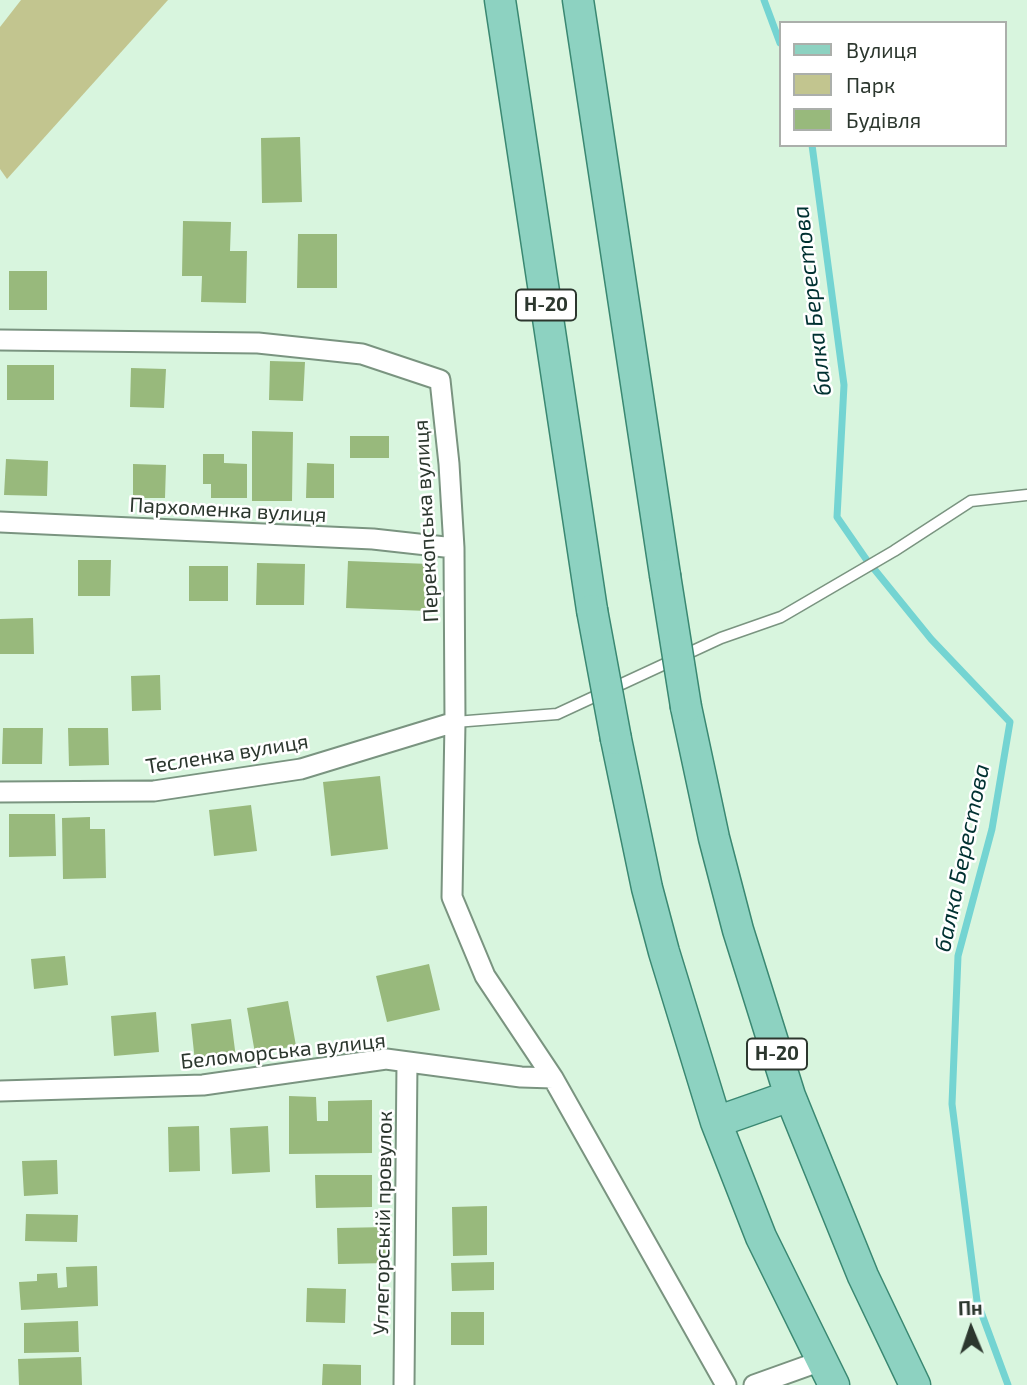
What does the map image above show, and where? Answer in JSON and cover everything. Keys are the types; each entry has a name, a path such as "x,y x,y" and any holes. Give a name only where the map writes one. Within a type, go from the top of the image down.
{"main road":[{"name":"Н-20","path":"500,0 592,610 647,888 716,1122 761,1237 827,1373"},
{"name":"Н-20","path":"578,0 686,707 714,838 738,930 790,1096 863,1276 915,1385"},
{"path":"716,1122 790,1096"}],"street":[{"name":"Перекопська вулиця","path":"0,340 257,343 362,354 440,380 454,548 452,897 485,976 553,1078"},
{"name":"Пархоменка вулиця","path":"0,522 373,539 454,548"},
{"name":"Тесленка вулиця","path":"0,792 154,791 301,769 455,722"},
{"name":"Беломорська вулиця","path":"0,1091 203,1085 386,1059 521,1077 553,1078"},
{"name":"Углегорськiй провулок","path":"404,1385 407,1062"},
{"path":"553,1078 726,1385"},
{"path":"754,1385 827,1373"}],"lane":[{"path":"455,722 557,714 721,638 780,617 884,557 971,501 1027,495"}],"green space":[{"path":"21,0 168,0 7,179 0,169 0,27"}],"building":[{"path":"300,137 302,202 262,203 261,138"},
{"path":"183,221 231,222 230,251 247,251 246,303 201,302 202,276 182,276"},
{"path":"298,234 337,234 337,288 297,288"},
{"path":"9,271 47,271 47,310 9,310"},
{"path":"270,361 305,362 303,401 269,400"},
{"path":"7,365 54,365 54,400 7,400"},
{"path":"131,368 166,369 164,408 130,407"},
{"path":"252,431 293,432 292,501 252,501"},
{"path":"350,436 389,436 389,458 350,458"},
{"path":"203,454 224,454 224,463 247,464 247,498 211,498 211,484 203,484"},
{"path":"6,459 48,461 47,496 4,495"},
{"path":"307,463 334,464 334,498 306,498"},
{"path":"133,464 166,465 165,498 133,498"},
{"path":"78,560 111,560 110,596 78,596"},
{"path":"348,561 430,564 428,611 346,608"},
{"path":"257,563 305,564 304,605 256,605"},
{"path":"189,566 228,566 228,601 189,601"},
{"path":"33,618 34,654 0,654 0,619"},
{"path":"160,675 161,710 132,711 131,676"},
{"path":"3,728 43,728 42,764 2,764"},
{"path":"68,728 108,728 109,765 69,766"},
{"path":"380,776 388,849 331,856 323,782"},
{"path":"251,805 257,851 214,856 209,810"},
{"path":"9,814 55,814 56,856 9,857"},
{"path":"90,817 90,829 105,829 106,878 63,879 62,818"},
{"path":"65,956 68,985 34,989 31,959"},
{"path":"429,964 440,1010 387,1022 376,976"},
{"path":"288,1001 296,1046 255,1053 247,1008"},
{"path":"156,1012 159,1052 114,1056 111,1016"},
{"path":"231,1019 236,1058 195,1062 191,1024"},
{"path":"289,1096 316,1097 317,1121 328,1121 328,1101 372,1100 372,1153 289,1154"},
{"path":"199,1126 200,1171 169,1172 168,1127"},
{"path":"268,1126 270,1172 232,1174 230,1128"},
{"path":"57,1160 58,1194 24,1196 22,1161"},
{"path":"315,1175 372,1175 372,1207 316,1208"},
{"path":"487,1206 487,1255 453,1256 452,1207"},
{"path":"26,1214 78,1215 77,1242 25,1241"},
{"path":"389,1227 389,1263 338,1264 337,1228"},
{"path":"494,1262 494,1290 452,1291 451,1263"},
{"path":"97,1266 98,1306 21,1310 19,1282 37,1281 37,1274 57,1273 58,1288 67,1287 66,1267"},
{"path":"307,1288 346,1289 345,1323 306,1322"},
{"path":"451,1312 484,1312 484,1345 451,1345"},
{"path":"78,1321 79,1352 24,1353 24,1323"},
{"path":"81,1357 82,1385 19,1385 18,1359"},
{"path":"323,1364 361,1365 361,1385 322,1385"}],"waterway":[{"name":"балка Берестова","path":"764,0 778,38"},
{"name":"балка Берестова","path":"812,147 844,385 837,517 866,559 931,639 1010,722 992,829 958,956 952,1104 977,1301 1008,1385"}]}
